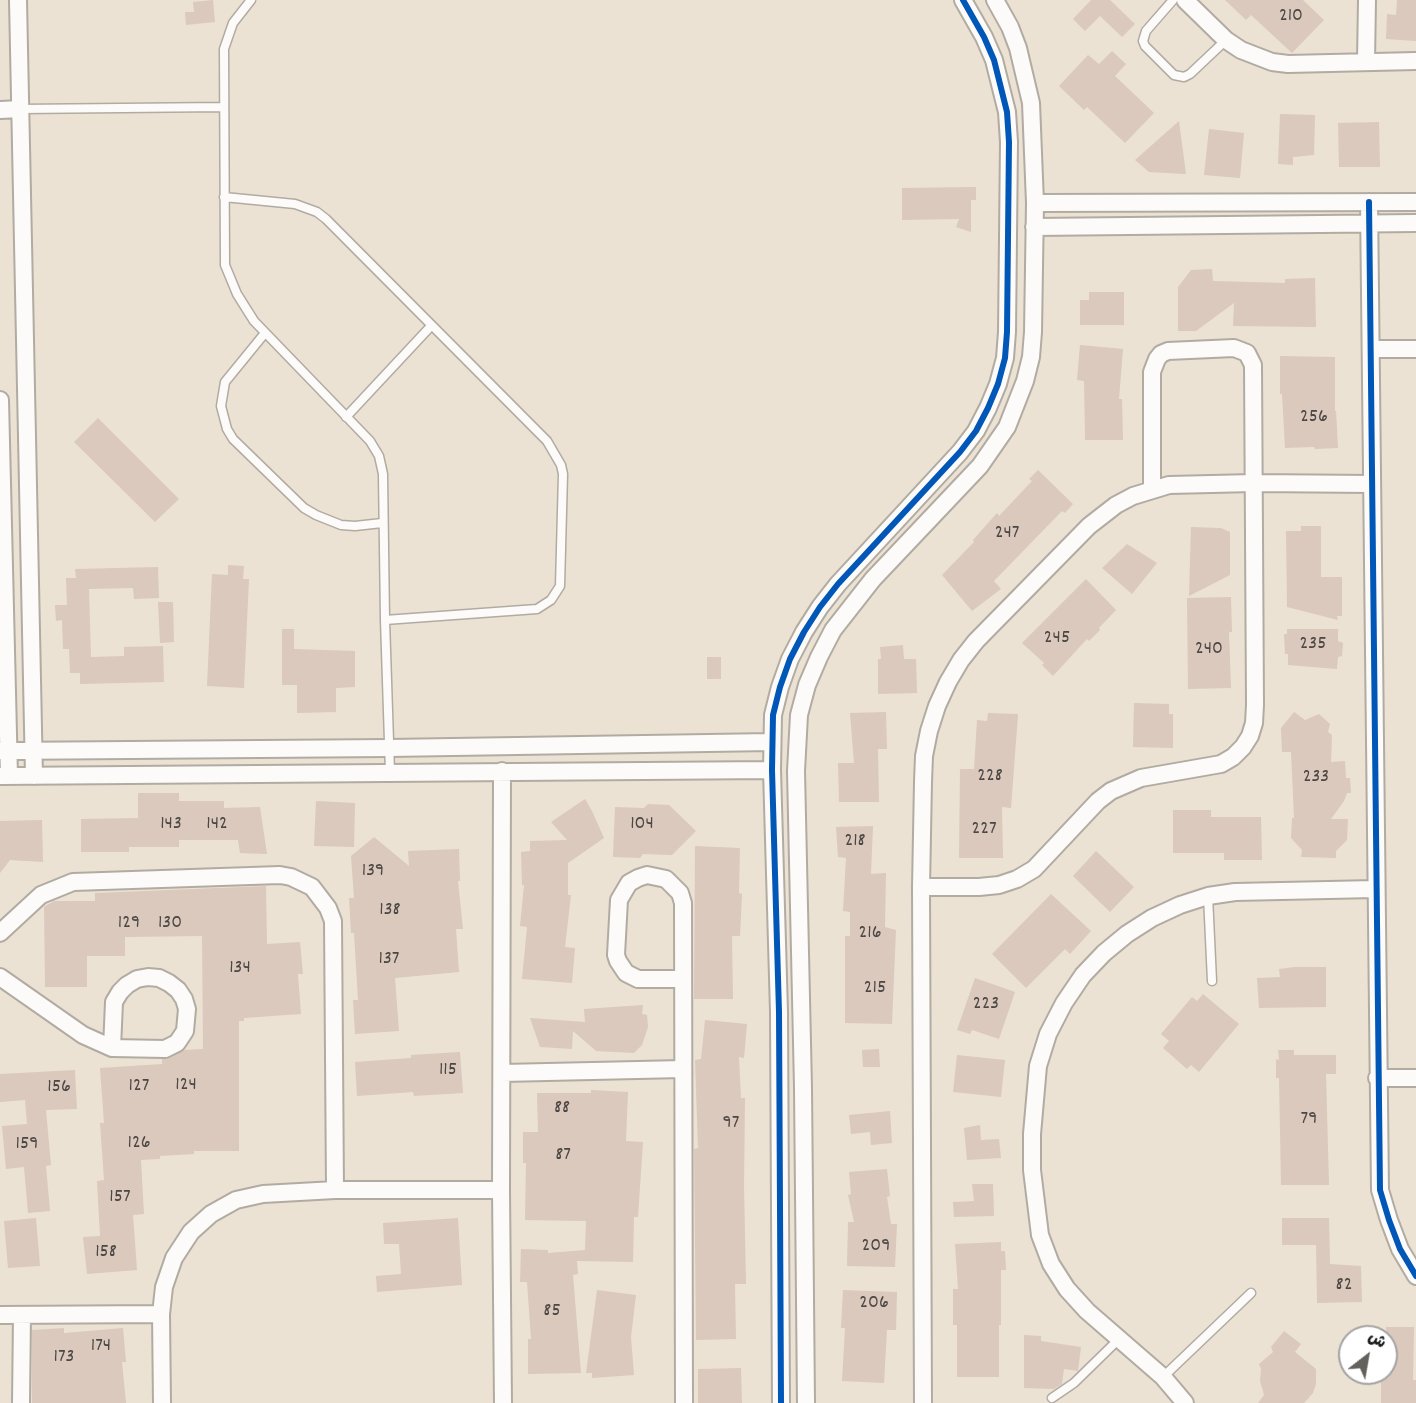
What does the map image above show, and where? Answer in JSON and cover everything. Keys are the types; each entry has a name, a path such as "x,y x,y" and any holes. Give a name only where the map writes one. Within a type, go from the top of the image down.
{"street":[{"path":"18,0 34,776"},
{"path":"781,1403 780,1024 772,770 773,715 780,687 795,650 820,607 838,584 960,452 976,431 998,384 1005,358 1008,315 1009,142 1007,112 994,60 963,0"},
{"path":"806,1403 796,745 799,715 807,685 824,648 851,605 980,466 1007,427 1018,404 1025,381 1031,357 1033,315 1035,203 1033,132 1027,80 1010,27 994,0"},
{"path":"1185,0 1226,40 1240,50 1272,62 1288,64 1416,61"},
{"path":"1366,62 1367,0"},
{"path":"0,110 20,110"},
{"path":"1369,202 1380,1190 1400,1249 1416,1276"},
{"path":"1035,203 1416,202"},
{"path":"1034,227 1416,223"},
{"path":"1008,315 1033,315"},
{"path":"921,887 979,887 999,885 1017,879 1034,869 1098,801 1111,791 1142,778 1221,764 1233,757 1250,736 1254,723 1254,483 1253,365 1247,353 1234,348 1168,351 1157,359 1152,372 1152,489"},
{"path":"1371,349 1416,349"},
{"path":"0,400 4,776 772,770"},
{"path":"922,1403 921,887 924,756 937,706 948,682 976,641 1089,526 1116,505 1169,484 1372,484"},
{"path":"4,751 772,742"},
{"path":"502,771 503,1403"},
{"path":"0,933 32,902 51,890 72,882 280,875 291,877 312,887 328,908 333,921 335,1190"},
{"path":"683,979 638,979 626,973 618,961 616,955 619,900 629,883 638,878 647,875 666,879 680,894 683,903 684,1403"},
{"path":"1185,1403 1163,1377 1088,1311 1067,1289 1051,1263 1040,1235 1032,1170 1034,1096 1038,1066 1048,1034 1064,1003 1083,975 1104,953 1127,934 1152,918 1180,905 1208,896 1235,892 1375,889"},
{"path":"777,931 800,931"},
{"path":"0,976 83,1035 112,1048 165,1049 177,1043 185,1030 187,1009 177,990 159,978 148,977 127,985 114,1002 112,1048"},
{"path":"502,1073 683,1069"},
{"path":"1377,1078 1416,1078"},
{"path":"162,1403 161,1314 164,1287 174,1258 191,1232 211,1214 236,1200 263,1194 335,1190 501,1190"},
{"path":"0,1315 161,1314"},
{"path":"21,1403 22,1315"}],"lane":[{"path":"251,0 233,23 225,42 223,107 225,265 241,301 265,333 370,441 379,456 383,474 382,522 390,772"},
{"path":"1173,0 1146,31 1143,41 1145,46 1174,75 1184,77 1190,74 1226,40"},
{"path":"20,110 223,107"},
{"path":"224,197 296,204 317,212 326,219 547,441 557,457 563,474 560,586 551,600 537,609 385,620"},
{"path":"346,417 431,326"},
{"path":"265,333 225,382 221,406 223,417 233,439 304,508 316,515 328,521 355,526 382,522"},
{"path":"1208,896 1212,981"},
{"path":"1163,1377 1251,1293"},
{"path":"1052,1398 1074,1383 1119,1339"}],"building":[{"path":"213,0 215,22 186,25 185,12 194,12 193,2"},
{"path":"1091,0 1110,0 1135,24 1122,37 1100,16 1085,31 1073,19"},
{"path":"1225,0 1303,0 1324,20 1292,53 1251,15 1246,20"},
{"path":"1397,0 1416,0 1416,41 1386,39 1387,14 1396,15"},
{"path":"1112,51 1126,64 1115,76 1154,113 1125,143 1087,107 1084,110 1059,86 1088,55 1099,64"},
{"path":"1280,114 1315,115 1314,155 1293,157 1293,165 1278,164"},
{"path":"1179,121 1186,174 1149,172 1135,160"},
{"path":"1379,122 1380,167 1339,167 1338,123"},
{"path":"1209,129 1244,133 1240,178 1204,175"},
{"path":"976,187 976,200 971,200 971,232 956,227 959,219 902,220 902,188"},
{"path":"1212,269 1213,281 1285,283 1285,279 1315,278 1316,327 1233,326 1234,303 1196,331 1178,331 1178,287 1191,270"},
{"path":"1089,292 1124,292 1124,325 1080,325 1080,300 1089,300"},
{"path":"1080,345 1123,349 1119,399 1122,399 1123,440 1085,440 1084,381 1077,380"},
{"path":"1280,356 1335,357 1338,448 1285,448 1282,394 1280,394"},
{"path":"98,418 179,499 155,522 74,442"},
{"path":"1038,470 1073,504 1065,513 1062,511 994,581 1001,589 972,611 942,575 974,542 973,540 997,513 999,516 1032,481 1029,479"},
{"path":"1301,526 1321,526 1321,577 1342,577 1342,616 1337,616 1338,620 1287,607 1286,531 1301,531"},
{"path":"1191,527 1221,528 1230,532 1230,575 1189,596"},
{"path":"1127,544 1157,563 1132,594 1102,568"},
{"path":"228,565 244,566 243,579 249,579 244,688 207,686 212,574 228,575"},
{"path":"158,567 159,598 134,599 133,588 89,589 91,657 124,656 124,647 163,646 164,682 80,684 80,673 70,673 69,649 63,649 62,620 56,621 55,605 67,605 66,578 76,578 75,569"},
{"path":"1086,579 1116,610 1099,628 1100,630 1089,641 1087,639 1053,676 1042,665 1044,663 1022,643"},
{"path":"1231,597 1232,632 1229,632 1231,688 1188,689 1187,598"},
{"path":"158,602 173,602 174,642 160,643"},
{"path":"282,629 294,629 294,649 355,651 355,687 336,688 336,712 297,713 297,685 282,685"},
{"path":"1287,629 1338,629 1338,641 1343,643 1342,656 1338,657 1337,669 1288,665 1284,634 1287,634"},
{"path":"903,645 904,659 916,659 917,693 878,694 880,647"},
{"path":"707,657 721,657 721,679 707,679"},
{"path":"1134,703 1169,704 1169,714 1173,714 1173,748 1133,747"},
{"path":"886,712 887,749 878,749 879,802 839,802 838,763 854,763 850,713"},
{"path":"1294,712 1305,720 1319,714 1330,724 1328,732 1332,735 1331,762 1345,761 1346,778 1350,778 1351,793 1347,793 1331,819 1348,819 1347,840 1336,851 1336,858 1301,857 1302,850 1291,838 1292,818 1294,818 1291,752 1282,752 1281,728"},
{"path":"988,713 1018,714 1011,808 1002,807 1003,858 959,858 960,769 974,769 977,720 987,721"},
{"path":"138,793 179,793 179,801 224,801 224,808 260,807 267,854 240,853 238,840 179,840 179,847 129,847 129,852 81,852 81,819 138,818"},
{"path":"585,799 604,838 568,863 568,895 571,895 565,947 575,948 572,983 522,979 527,927 520,926 524,885 522,885 521,852 530,851 530,841 567,840 551,822"},
{"path":"316,801 355,803 354,847 314,846"},
{"path":"648,804 669,805 696,831 672,855 643,854 640,858 613,857 615,807 644,808"},
{"path":"1173,810 1211,810 1211,817 1261,817 1262,860 1224,860 1224,853 1173,853"},
{"path":"42,820 43,862 10,860 0,873 0,821"},
{"path":"873,826 871,874 886,873 885,927 896,930 892,1024 845,1023 845,936 850,936 850,912 843,911 846,858 838,857 836,827"},
{"path":"374,837 409,866 408,851 459,849 460,881 458,881 463,929 456,929 459,972 395,978 399,1031 355,1034 353,1000 358,1000 354,933 351,933 349,898 354,898 351,856"},
{"path":"695,846 740,848 739,893 742,894 740,936 732,936 733,999 694,999"},
{"path":"1096,851 1134,887 1110,912 1073,876"},
{"path":"266,886 267,944 300,942 303,974 298,974 301,1014 244,1018 244,1021 239,1021 239,1151 194,1151 194,1154 160,1156 160,1159 141,1160 144,1214 133,1215 137,1270 87,1274 83,1237 100,1236 97,1181 104,1180 100,1123 104,1123 100,1068 162,1064 162,1059 170,1058 184,1050 203,1049 202,936 125,937 125,956 87,956 87,987 45,987 44,907 54,901 95,901 95,893"},
{"path":"1051,894 1091,931 1070,954 1065,949 1026,988 992,954"},
{"path":"1326,967 1326,1007 1259,1008 1257,978 1280,977 1279,969"},
{"path":"975,978 1015,992 999,1039 972,1030 970,1034 957,1030"},
{"path":"1203,994 1239,1024 1199,1072 1191,1065 1187,1069 1163,1048 1169,1041 1161,1034 1192,997 1197,1001"},
{"path":"643,1005 642,1014 647,1015 648,1027 642,1045 634,1053 596,1051 573,1031 572,1049 540,1047 530,1018 585,1022 584,1009"},
{"path":"705,1020 747,1024 744,1058 739,1057 741,1098 745,1098 746,1284 735,1284 736,1339 696,1340 694,1149 698,1148 695,1060 701,1059"},
{"path":"879,1049 880,1067 863,1067 862,1050"},
{"path":"1278,1050 1294,1050 1294,1055 1336,1055 1336,1074 1326,1074 1329,1185 1281,1185 1279,1078 1276,1078"},
{"path":"460,1052 463,1093 414,1096 413,1092 357,1096 355,1062"},
{"path":"957,1055 1005,1060 1001,1097 953,1092"},
{"path":"75,1070 77,1109 46,1110 51,1165 46,1166 50,1211 28,1213 24,1167 6,1169 2,1126 27,1124 25,1100 0,1102 0,1074"},
{"path":"591,1090 628,1092 626,1141 643,1142 638,1217 634,1217 633,1262 577,1261 578,1274 573,1275 581,1373 528,1374 528,1339 531,1339 527,1282 520,1282 521,1249 548,1250 548,1253 585,1250 586,1221 525,1220 526,1163 523,1163 523,1132 538,1132 537,1093 591,1093"},
{"path":"890,1111 892,1143 871,1145 870,1132 851,1134 849,1115"},
{"path":"980,1125 981,1140 999,1139 1001,1158 967,1160 964,1128"},
{"path":"887,1169 890,1196 887,1197 891,1224 897,1224 895,1267 847,1266 848,1222 854,1222 848,1195 851,1194 849,1172"},
{"path":"972,1184 993,1184 994,1216 954,1217 953,1202 974,1201"},
{"path":"36,1218 40,1266 8,1268 4,1221"},
{"path":"458,1218 462,1285 377,1292 376,1276 401,1274 399,1244 384,1244 383,1223"},
{"path":"1282,1218 1329,1218 1330,1264 1361,1266 1362,1302 1317,1303 1316,1245 1282,1245"},
{"path":"1001,1242 1001,1251 1005,1251 1006,1270 1001,1270 999,1377 957,1377 957,1325 953,1325 953,1289 958,1289 955,1244"},
{"path":"597,1290 636,1295 631,1337 634,1375 592,1378 592,1373 586,1373"},
{"path":"843,1290 897,1292 896,1330 887,1330 884,1383 842,1381 845,1328 841,1328"},
{"path":"1398,1327 1414,1327 1413,1380 1416,1380 1416,1403 1381,1403 1381,1385 1398,1385"},
{"path":"64,1328 64,1333 123,1328 126,1362 122,1362 126,1403 32,1403 32,1330"},
{"path":"1284,1331 1301,1344 1295,1352 1316,1369 1316,1384 1313,1393 1304,1403 1258,1403 1264,1395 1259,1364 1273,1352 1271,1347"},
{"path":"1024,1335 1041,1336 1041,1341 1081,1347 1078,1371 1064,1369 1062,1384 1054,1389 1024,1388"},
{"path":"741,1368 742,1403 698,1403 698,1369"}],"cycle path":[{"path":"781,1403 779,1012 772,770 773,715 790,659 820,607 838,584 960,452 976,431 998,384 1005,358 1009,142 1007,112 994,60 963,0"},
{"path":"1369,202 1380,1190 1400,1249 1416,1276"}]}
